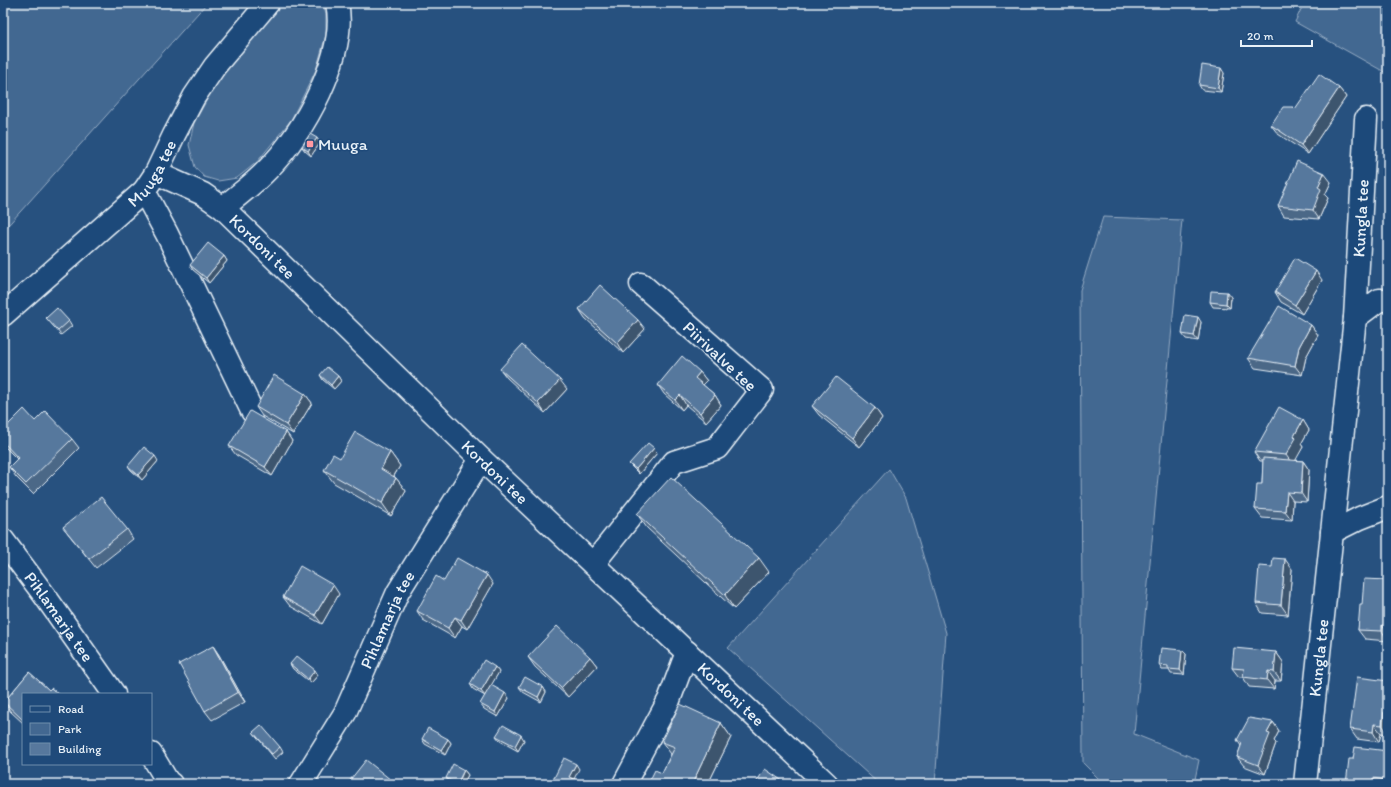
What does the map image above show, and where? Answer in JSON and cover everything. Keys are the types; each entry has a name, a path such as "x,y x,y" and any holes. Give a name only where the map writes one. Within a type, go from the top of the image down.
{"street":[{"name":"Muuga tee","path":"3,316 144,191 156,173 194,97 215,66 268,3"},
{"path":"223,208 268,170 296,136 316,101 330,66 338,37 339,14 337,3"},
{"name":"Kungla tee","path":"1305,784 1355,318 1366,119"},
{"name":"Kordoni tee","path":"156,173 203,194 223,208 481,459 827,784"},
{"path":"144,191 167,234 252,411"},
{"name":"Piirivalve tee","path":"593,564 674,462 717,448 762,390 641,284"},
{"path":"1355,318 1379,300 1388,300"},
{"name":"Pihlamarja tee","path":"301,784 345,713 398,592 481,459"},
{"path":"1332,532 1360,518 1388,507"},
{"name":"Pihlamarja tee","path":"3,540 45,596 113,693"},
{"path":"624,784 669,700 686,652"},
{"path":"152,756 170,784"}],"green space":[{"path":"3,3 207,3 3,231"},
{"path":"282,3 323,3 326,15 326,35 316,70 291,120 257,162 237,178 218,181 204,177 195,167 189,145 194,123 214,87"},
{"path":"1304,3 1388,3 1388,74 1295,22"},
{"path":"1103,217 1182,220 1134,734 1199,760 1194,784 1104,784 1083,763 1080,290"},
{"path":"889,469 906,498 946,633 935,784 879,784 728,648"}],"building":[{"path":"1202,65 1221,68 1218,88 1199,85"},
{"path":"1319,74 1339,88 1301,145 1271,125 1283,107 1293,107 1295,109"},
{"path":"310,134 317,138 308,151 302,147"},
{"path":"1297,161 1324,173 1318,187 1321,189 1313,210 1278,206"},
{"path":"208,243 224,256 206,278 190,265"},
{"path":"1295,258 1316,271 1295,305 1275,292"},
{"path":"600,285 638,320 617,343 579,309"},
{"path":"1211,291 1227,292 1226,304 1210,302"},
{"path":"1279,306 1311,325 1299,347 1295,366 1248,358"},
{"path":"57,308 69,321 58,331 46,318"},
{"path":"1185,315 1198,317 1194,336 1182,334"},
{"path":"522,345 560,380 538,403 500,369"},
{"path":"682,356 700,372 695,378 715,395 700,413 680,395 675,400 658,385"},
{"path":"327,367 338,376 331,385 320,375"},
{"path":"274,375 305,394 286,425 256,407"},
{"path":"836,377 875,408 852,438 812,406"},
{"path":"1279,407 1303,420 1294,436 1296,438 1286,455 1254,452"},
{"path":"24,409 35,421 45,411 72,439 26,484 9,467 18,458 3,442 3,430"},
{"path":"250,411 286,432 265,467 229,446"},
{"path":"355,432 390,452 381,469 396,478 382,503 324,470 333,454 340,458"},
{"path":"648,443 654,448 636,469 629,464"},
{"path":"144,447 155,456 138,475 128,466"},
{"path":"1263,458 1303,461 1301,493 1287,492 1285,511 1255,509 1257,484 1262,484"},
{"path":"671,477 759,558 725,595 637,514"},
{"path":"101,497 127,529 89,559 63,527"},
{"path":"457,558 487,575 461,620 455,617 448,628 417,611 436,576 444,581"},
{"path":"1273,558 1285,559 1281,605 1256,603 1259,566 1272,567"},
{"path":"300,566 333,585 315,615 283,597"},
{"path":"1364,579 1388,580 1388,625 1382,625 1382,631 1358,630"},
{"path":"557,626 590,657 561,688 528,657"},
{"path":"213,646 238,692 205,711 179,664"},
{"path":"1161,648 1182,650 1180,670 1168,669 1168,666 1159,665"},
{"path":"1234,648 1276,652 1274,672 1268,671 1267,680 1243,677 1244,669 1232,668"},
{"path":"297,656 315,670 308,679 290,664"},
{"path":"484,660 495,667 481,691 470,684"},
{"path":"29,672 49,690 51,688 57,693 22,693 22,719 4,702"},
{"path":"525,677 543,687 538,697 519,687"},
{"path":"1357,677 1388,681 1388,713 1384,712 1382,725 1374,724 1373,732 1350,729"},
{"path":"491,685 505,693 495,712 480,704"},
{"path":"680,704 721,723 692,784 648,784 655,770 662,773 675,747 662,742"},
{"path":"1249,718 1273,722 1267,733 1270,734 1258,765 1237,757 1242,743 1237,740"},
{"path":"261,725 280,747 272,754 253,732"},
{"path":"503,725 521,735 515,746 496,736"},
{"path":"428,728 448,739 441,750 422,739"},
{"path":"1355,747 1388,751 1385,780 1373,778 1372,784 1346,784 1349,759 1353,759"},
{"path":"564,758 576,764 569,777 576,780 573,784 551,784"},
{"path":"366,760 396,784 347,784"},
{"path":"453,764 464,770 457,784 446,778"},
{"path":"765,769 787,784 755,784"}],"place":[{"name":"Muuga","path":"310,144"}]}
